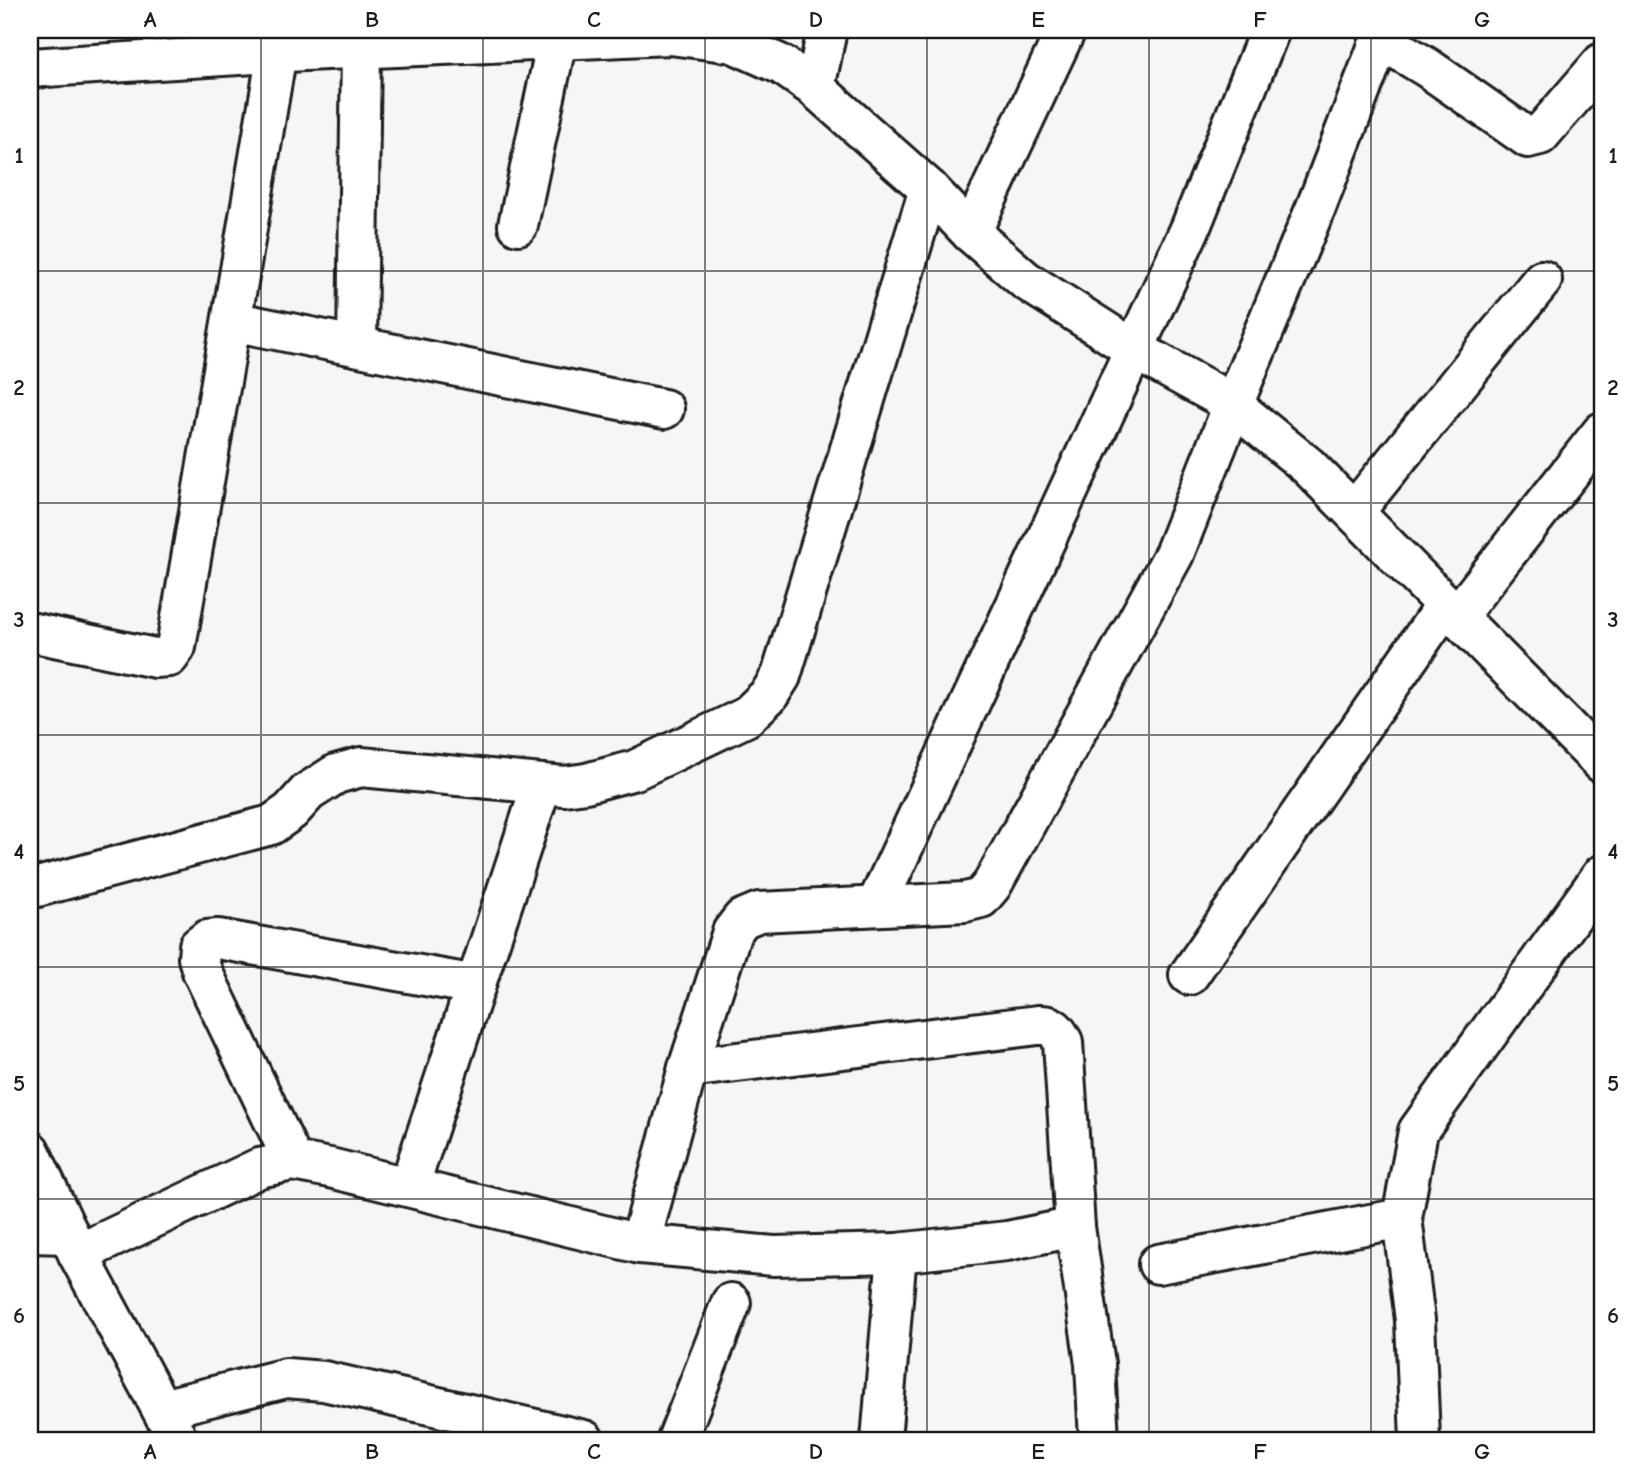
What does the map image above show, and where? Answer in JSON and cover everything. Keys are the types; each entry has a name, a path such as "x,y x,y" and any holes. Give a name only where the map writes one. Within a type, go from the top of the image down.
{"street":[{"path":"815,89 827,30"},
{"path":"971,233 1066,30"},
{"path":"876,906 1191,229 1270,30"},
{"path":"640,1244 688,1068 732,932 742,919 759,912 965,902 981,898 992,885 1174,554 1382,34 1528,138 1540,135 1602,63"},
{"path":"30,68 277,52 670,35 733,43 782,65 815,89 929,189 971,233 1025,280 1136,350 1233,405 1308,466 1602,763"},
{"path":"518,225 557,40"},
{"path":"357,346 361,48"},
{"path":"30,632 155,658 169,657 176,647 277,52"},
{"path":"30,889 271,825 290,811 308,792 337,774 361,767 564,786 635,770 746,717 769,695 781,676 929,189"},
{"path":"1354,512 1542,280"},
{"path":"232,321 664,409"},
{"path":"1189,975 1451,610 1602,432"},
{"path":"409,1187 542,784"},
{"path":"1420,1440 1415,1320 1402,1218 1418,1131 1602,875"},
{"path":"293,1161 202,971 198,958 199,946 207,940 218,939 476,985"},
{"path":"688,1068 1049,1025 1058,1031 1063,1042 1075,1227 1096,1364 1099,1440"},
{"path":"30,1151 74,1244 170,1424 286,1378 324,1381 584,1440"},
{"path":"30,1233 74,1244 259,1168 293,1161 640,1244 774,1256 897,1252 1006,1241 1075,1227"},
{"path":"1158,1264 1402,1218"},
{"path":"881,1440 897,1252"},
{"path":"677,1440 731,1303"}]}
